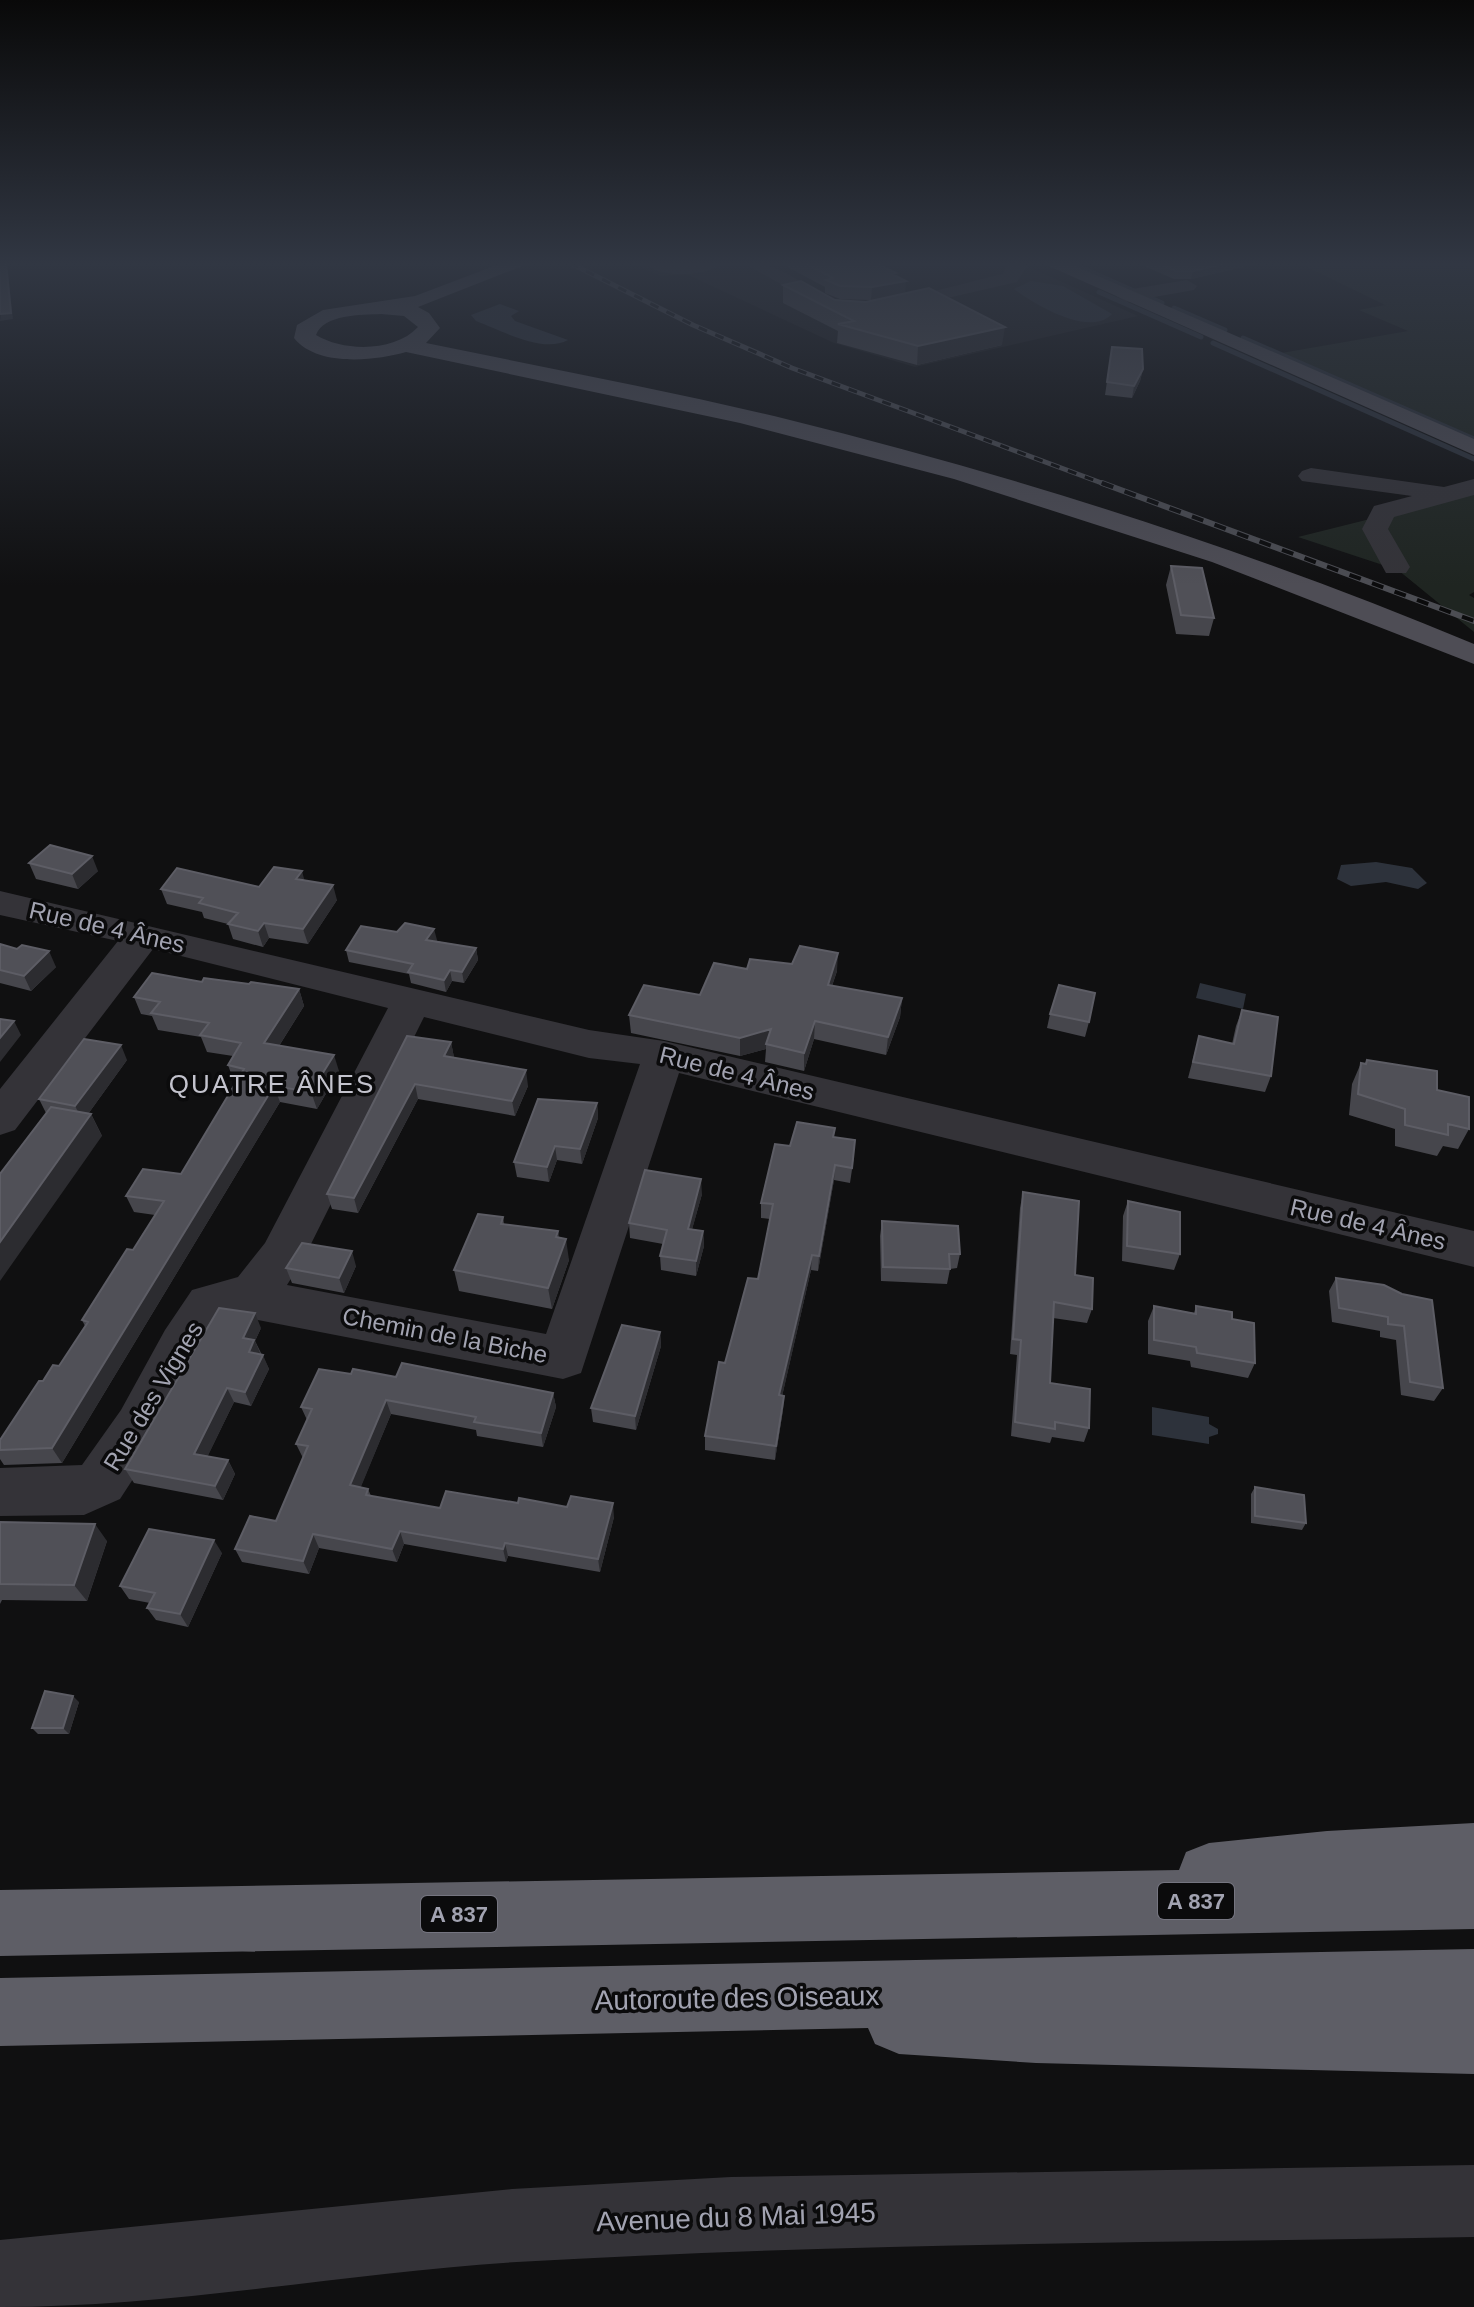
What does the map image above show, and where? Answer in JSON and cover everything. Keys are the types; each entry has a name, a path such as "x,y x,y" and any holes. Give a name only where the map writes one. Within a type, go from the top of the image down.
{"highway":[{"path":"918,1905 1327,1863 1474,1855"},
{"name":"A 837","path":"0,1923 1474,1897"},
{"name":"Autoroute des Oiseaux","path":"0,2012 1474,1982"},
{"path":"589,2001 1036,2029 1474,2040"}],"main road":[{"path":"528,371 786,426 1058,501 1352,603 1474,655"},
{"path":"548,371 593,384"},
{"path":"1297,371 1474,448"}],"street":[{"path":"1311,476 1463,490"},
{"path":"1396,567 1375,529 1383,512 1463,490"},
{"name":"Rue de 4 Ânes","path":"0,903 413,999 589,1044 629,1047 664,1055 1474,1249"},
{"path":"0,1119 144,935"},
{"path":"250,1297 282,1256 413,999"},
{"name":"Chemin de la Biche","path":"250,1297 563,1358 664,1055"},
{"name":"Rue des Vignes","path":"0,1492 84,1491 101,1482 139,1426 182,1344 209,1304 231,1296 250,1297"},
{"name":"Avenue du 8 Mai 1945","path":"0,2277 512,2226 700,2216 1474,2201"}],"shaded area":[{"path":"1297,371 1474,371 1474,448"},
{"path":"1474,493 1474,592 1469,595 1474,598 1474,632 1398,570 1298,537"},
{"path":"1376,862 1412,868 1427,883 1418,889 1386,882 1351,886 1337,879 1341,865"},
{"path":"1200,983 1246,994 1243,1009 1196,998"},
{"path":"1152,1407 1209,1417 1209,1424 1218,1429 1218,1434 1209,1437 1209,1444 1152,1435"}],"building":[{"path":"1109,371 1142,371 1134,386 1107,382"},
{"path":"1171,566 1202,568 1214,618 1181,615"},
{"path":"50,845 92,856 72,874 29,863"},
{"path":"274,867 302,871 296,879 333,885 303,929 264,923 258,931 228,924 238,913 199,903 203,898 161,889 177,868 259,887"},
{"path":"405,923 434,929 426,940 476,948 462,972 450,970 444,980 408,972 413,964 346,950 361,926 397,932"},
{"path":"0,944 17,949 22,945 49,951 24,976 0,970"},
{"path":"800,946 838,953 828,985 902,998 888,1037 815,1021 804,1053 766,1044 771,1029 740,1038 629,1015 644,985 700,995 714,963 747,969 750,959 792,964"},
{"path":"152,973 202,982 204,978 299,989 264,1043 334,1055 311,1092 274,1086 52,1448 0,1450 0,1440 39,1381 43,1381 53,1365 59,1366 88,1322 82,1320 127,1249 133,1250 164,1201 126,1196 143,1169 181,1174 244,1069 228,1065 241,1043 200,1035 209,1023 151,1013 160,1002 134,997"},
{"path":"1059,985 1095,993 1089,1022 1050,1014"},
{"path":"1242,1010 1278,1017 1271,1076 1193,1062 1199,1036 1234,1044"},
{"path":"0,1019 14,1021 0,1038"},
{"path":"407,1036 451,1042 444,1056 526,1070 512,1101 415,1084 354,1198 327,1194"},
{"path":"84,1039 121,1045 75,1106 39,1099"},
{"path":"1367,1060 1437,1071 1437,1090 1469,1097 1469,1129 1448,1124 1448,1135 1405,1125 1405,1109 1358,1094 1361,1063 1366,1064"},
{"path":"538,1099 597,1103 580,1149 555,1146 547,1167 514,1162"},
{"path":"51,1107 91,1114 0,1242 0,1174"},
{"path":"797,1122 835,1128 833,1137 855,1140 852,1168 835,1165 819,1256 812,1255 779,1395 784,1396 776,1446 705,1436 719,1362 725,1363 748,1278 758,1279 773,1204 761,1203 775,1144 790,1146"},
{"path":"645,1170 701,1179 688,1229 703,1231 696,1261 660,1256 667,1230 629,1223"},
{"path":"1023,1192 1079,1201 1075,1275 1093,1278 1092,1309 1054,1302 1050,1383 1090,1389 1089,1428 1055,1422 1055,1429 1015,1422 1021,1340 1013,1339"},
{"path":"1128,1201 1180,1212 1180,1254 1127,1246"},
{"path":"478,1214 503,1217 501,1224 558,1231 556,1237 566,1239 548,1288 454,1270"},
{"path":"882,1221 958,1226 960,1254 949,1254 950,1269 883,1267"},
{"path":"302,1243 352,1251 339,1278 286,1268"},
{"path":"1336,1278 1384,1285 1402,1294 1432,1300 1443,1388 1410,1382 1404,1326 1388,1324 1388,1317 1339,1308"},
{"path":"1154,1306 1196,1314 1196,1306 1232,1312 1232,1319 1254,1323 1255,1363 1197,1353 1196,1347 1154,1340"},
{"path":"219,1308 255,1313 243,1338 254,1340 249,1352 263,1355 245,1392 227,1388 194,1454 228,1460 215,1486 125,1469"},
{"path":"622,1325 660,1332 635,1416 591,1408"},
{"path":"402,1363 553,1393 541,1433 474,1422 476,1417 386,1400 350,1485 368,1489 366,1495 440,1508 446,1491 518,1503 519,1498 567,1507 571,1496 613,1503 598,1559 505,1543 503,1549 400,1531 392,1549 313,1534 303,1561 235,1549 250,1516 276,1521 308,1446 296,1444 312,1409 301,1407 319,1369 351,1374 353,1369 396,1377"},
{"path":"1255,1487 1304,1495 1306,1523 1255,1516"},
{"path":"0,1522 95,1524 74,1585 0,1584"},
{"path":"149,1529 214,1540 180,1614 147,1608 155,1593 120,1586"},
{"path":"45,1691 73,1696 63,1728 32,1728"}],"waterway":[{"path":"1275,371 1474,459"},
{"path":"1318,371 1474,439"}],"railway":[{"path":"799,371 1107,485"},
{"path":"1102,483 1474,621"}],"district":[{"name":"QUATRE ÂNES","path":"272,1084"}]}
